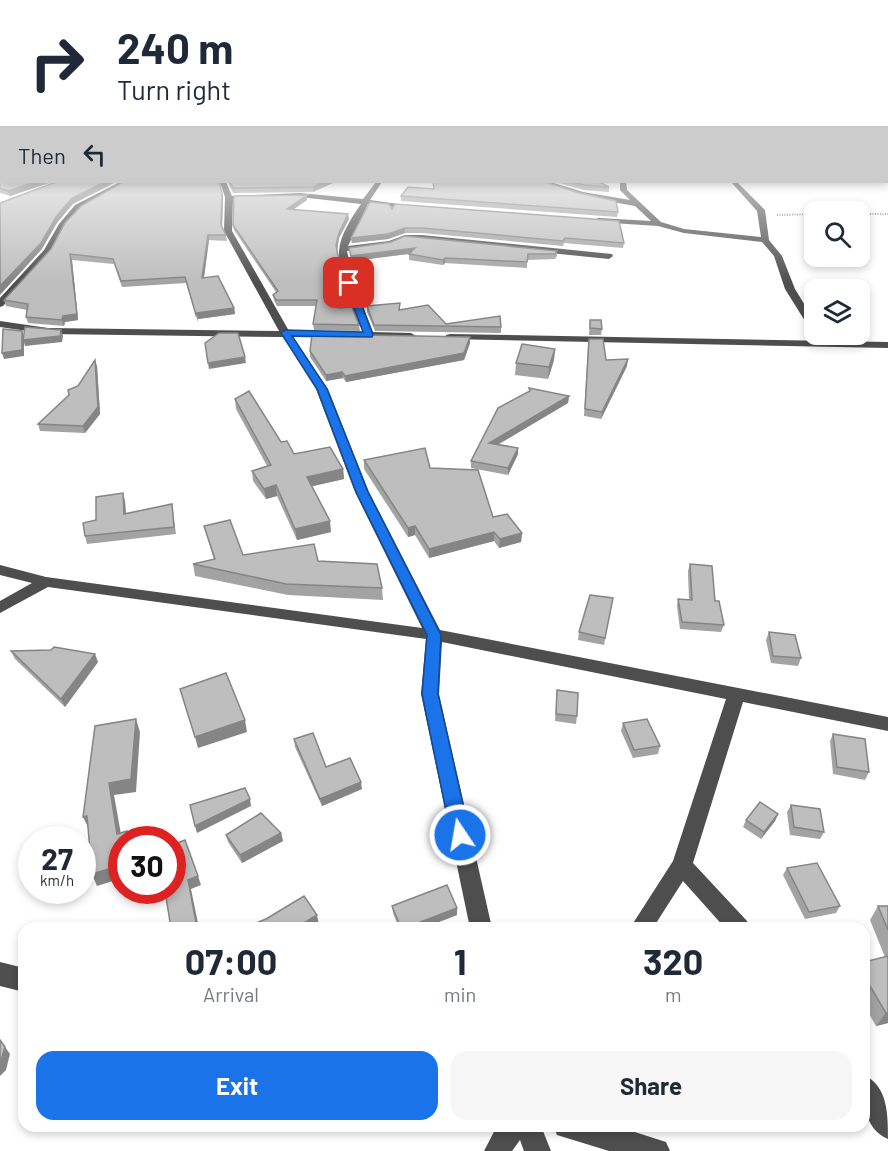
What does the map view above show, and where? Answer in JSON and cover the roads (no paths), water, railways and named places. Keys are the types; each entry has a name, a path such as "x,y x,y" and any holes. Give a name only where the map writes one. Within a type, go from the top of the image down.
{"street":[{"path":"0,304 48,251 62,226 78,207 122,183"},
{"path":"223,183 229,197 228,231 285,333 322,389 362,492 434,635 430,694 480,922"},
{"path":"369,335 349,283 343,249 364,202 378,183"},
{"path":"547,183 582,194 637,204"},
{"path":"623,183 624,190 658,224"},
{"path":"735,183 760,210 765,240 778,256 790,289 804,311"},
{"path":"229,197 300,195 429,208"},
{"path":"589,219 658,224 684,231 765,240"},
{"path":"343,249 391,243 396,238 422,237 609,256"},
{"path":"0,324 48,331 428,337"},
{"path":"440,337 804,339"},
{"path":"870,343 888,345"},
{"path":"0,570 46,582 434,635 888,724"},
{"path":"0,608 46,582"},
{"path":"645,922 682,866 736,695"},
{"path":"682,866 733,922"},
{"path":"0,974 18,978"},
{"path":"870,1098 888,1126"},
{"path":"497,1151 509,1132"},
{"path":"530,1132 538,1151"},
{"path":"588,1132 657,1151"}]}
